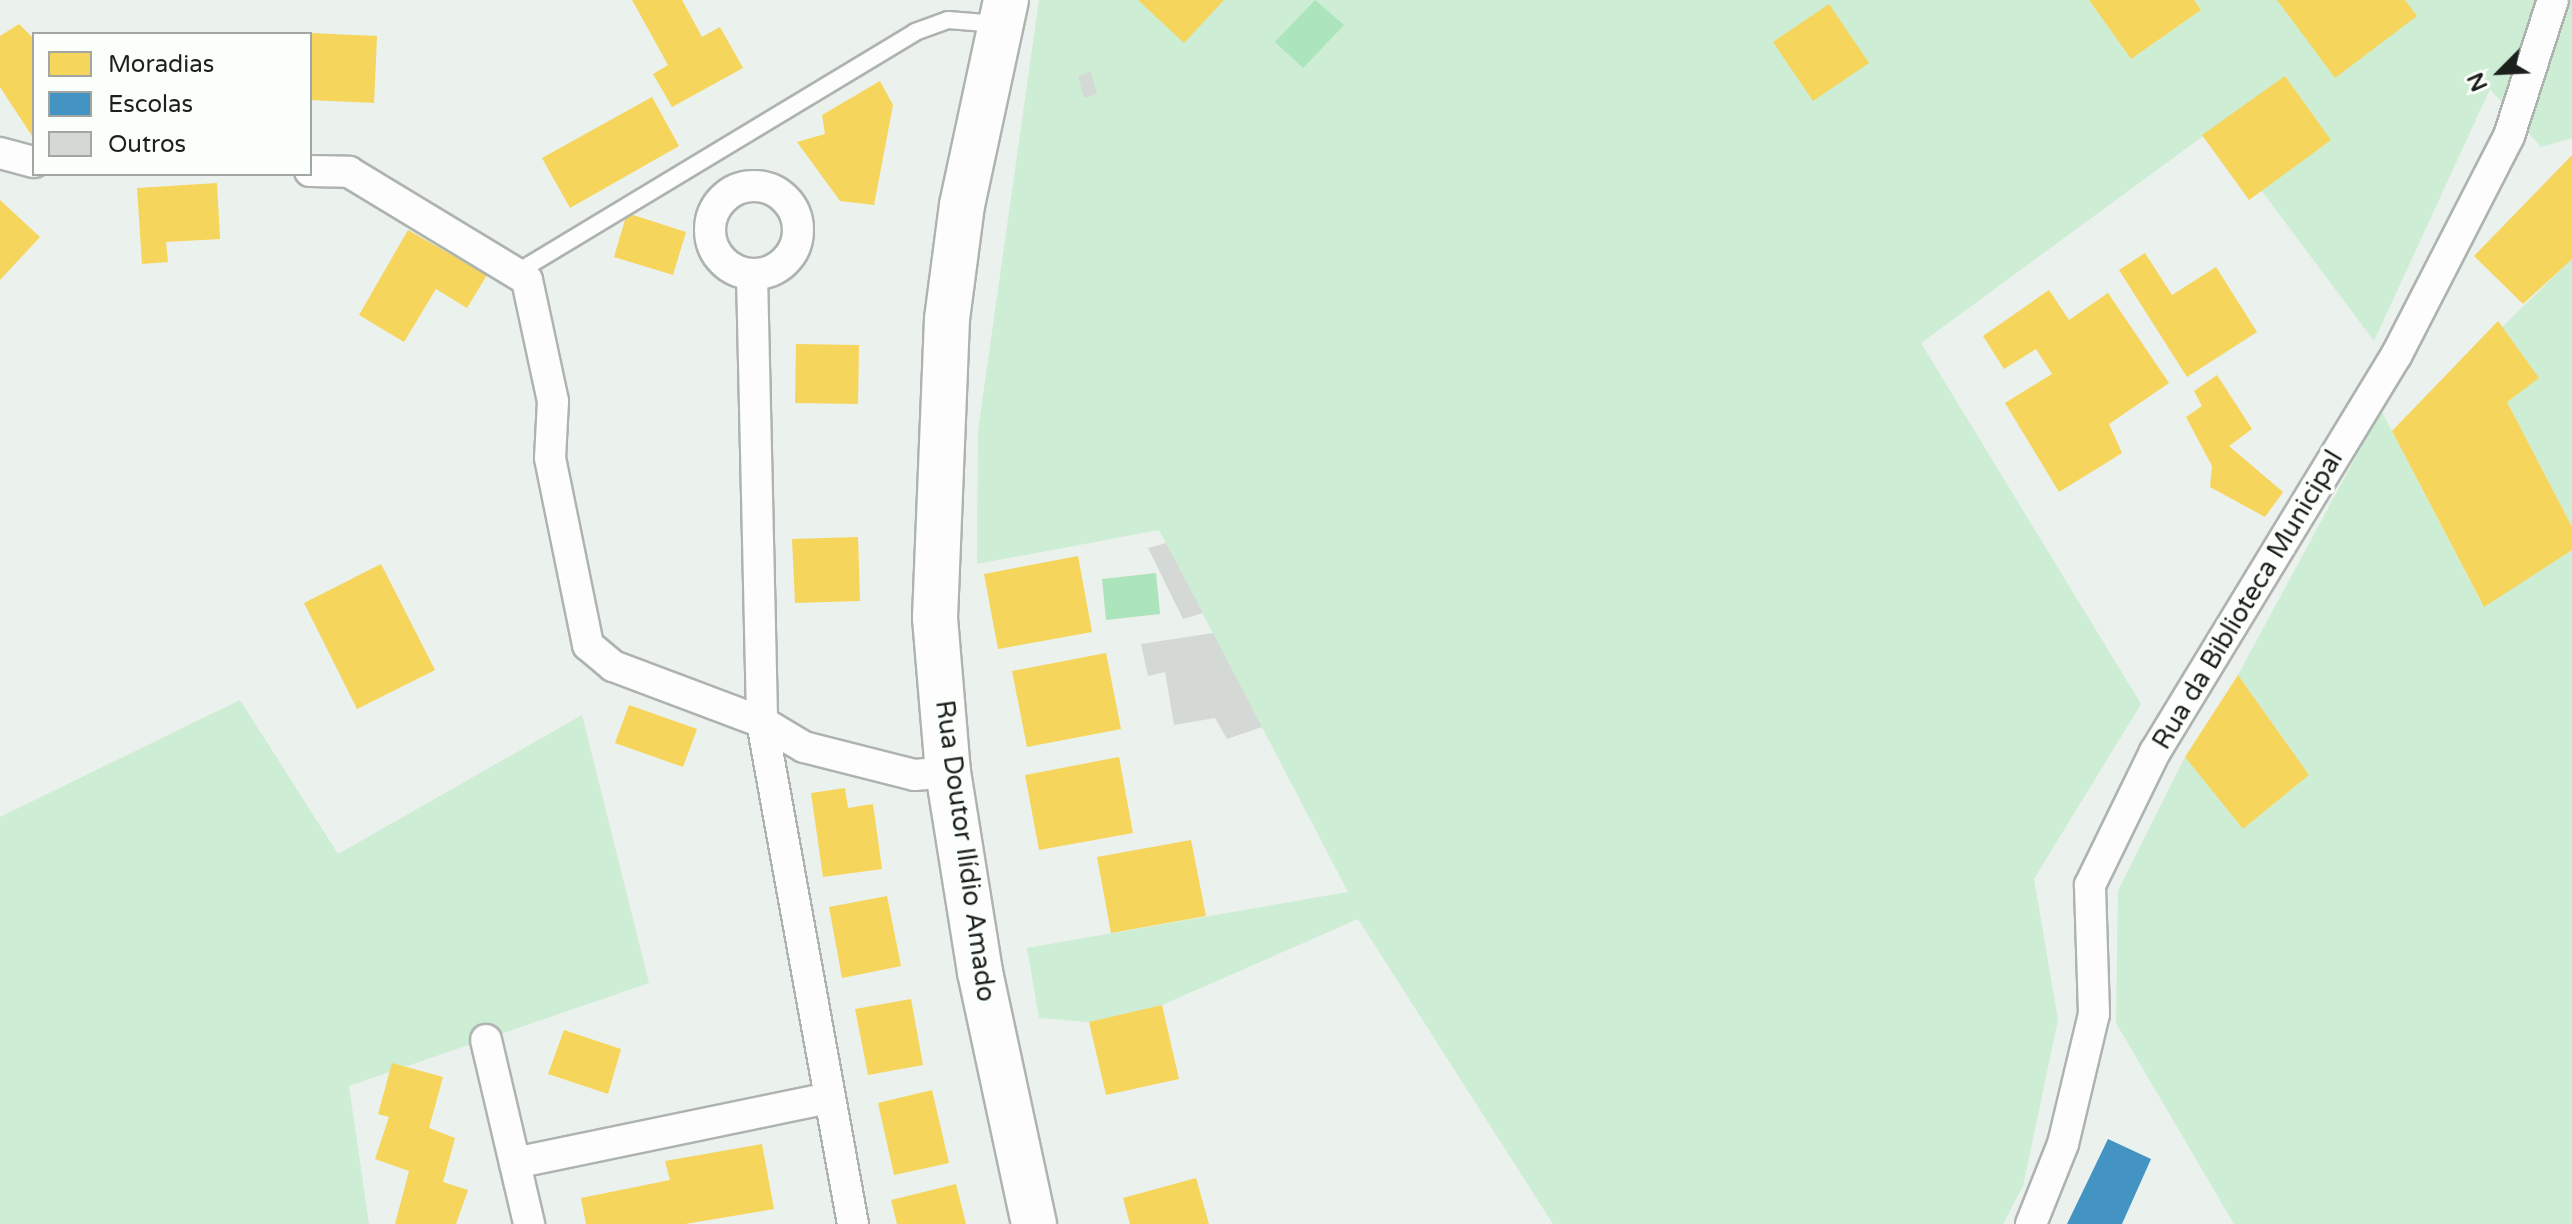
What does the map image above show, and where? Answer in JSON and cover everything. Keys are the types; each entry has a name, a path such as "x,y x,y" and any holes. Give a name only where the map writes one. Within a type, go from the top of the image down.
{"street":[{"name":"Rua da Biblioteca Municipal","path":"2031,1224 2063,1144 2094,1014 2090,885 2155,752 2396,356 2509,136 2553,0"},
{"name":"Rua Doutor Ilídio Amado","path":"1002,12 962,205 937,441 935,618 948,772 980,972 1034,1224"},
{"path":"0,153 32,161"},
{"path":"312,171 349,172 527,280 543,333 553,401 550,458 588,645 613,666 762,722 855,764 915,775 948,772"},
{"path":"752,275 762,722 825,1099 853,1224"},
{"path":"486,1040 529,1224"},
{"path":"515,1163 825,1099"}],"lane":[{"path":"516,273 915,32 948,20 1002,12"}],"shaded area":[{"path":"1039,0 2089,0 2131,59 2201,10 2194,0 2572,0 2572,138 2541,147 2490,89 2374,341 2261,190 2331,140 2285,76 1921,343 2141,704 2034,879 2058,1020 2023,1186 2003,1224 1553,1224 1358,919 1162,1005 1089,1022 1039,1018 1027,948 1348,892 1159,530 977,564 978,431"},
{"path":"1315,0 1344,25 1303,68 1275,42"},
{"path":"2572,259 2572,527 2507,402 2538,378 2502,327"},
{"path":"2381,410 2481,602 2572,550 2572,1224 2234,1224 2116,1023 2118,891 2185,757 2243,829 2309,775 2238,675"},
{"path":"1156,573 1160,614 1106,620 1102,579"},
{"path":"240,700 338,854 582,715 649,983 349,1086 369,1224 0,1224 0,817"}],"building: Moradias":[{"path":"632,0 682,0 702,37 720,27 743,68 672,107 653,74 668,65"},
{"path":"1138,0 1224,0 1184,43"},
{"path":"2089,0 2194,0 2201,10 2131,59"},
{"path":"2277,0 2405,0 2417,16 2335,78"},
{"path":"1829,4 1869,63 1813,101 1773,42"},
{"path":"19,24 32,37 32,136 0,87 0,36"},
{"path":"312,33 377,36 374,103 312,100"},
{"path":"2285,76 2331,140 2249,200 2202,135"},
{"path":"880,81 893,105 874,205 840,201 797,142 825,134 822,115"},
{"path":"652,97 679,146 570,208 542,158"},
{"path":"2572,155 2572,259 2523,304 2474,256"},
{"path":"217,183 220,239 166,242 168,262 142,264 137,188"},
{"path":"0,200 40,237 0,280"},
{"path":"627,213 686,232 673,275 614,257"},
{"path":"408,230 487,275 467,308 436,289 404,342 359,315"},
{"path":"2145,253 2172,295 2216,267 2257,332 2187,377 2119,270"},
{"path":"2049,290 2069,320 2108,293 2169,383 2109,424 2122,453 2059,492 2005,403 2052,374 2036,349 2004,369 1983,336"},
{"path":"2498,321 2539,378 2507,402 2572,527 2572,550 2484,607 2392,431"},
{"path":"796,344 859,345 858,404 795,403"},
{"path":"2217,375 2252,429 2229,446 2283,492 2265,517 2210,487 2212,466 2186,417 2202,406 2194,391"},
{"path":"858,537 860,601 795,603 792,539"},
{"path":"1078,556 1092,632 998,649 984,574"},
{"path":"381,564 435,670 357,709 304,603"},
{"path":"1106,653 1121,729 1027,747 1012,671"},
{"path":"2238,675 2309,775 2243,829 2185,757"},
{"path":"629,705 697,729 683,767 615,743"},
{"path":"1119,757 1133,833 1039,850 1025,775"},
{"path":"845,788 848,808 873,804 882,869 823,877 811,793"},
{"path":"1191,840 1206,916 1111,933 1097,857"},
{"path":"887,896 901,966 842,978 829,907"},
{"path":"911,999 923,1065 868,1075 855,1009"},
{"path":"1162,1005 1179,1079 1106,1095 1089,1022"},
{"path":"564,1030 621,1049 608,1094 548,1074"},
{"path":"392,1063 443,1077 429,1128 455,1138 443,1182 468,1190 456,1224 395,1224 409,1171 375,1159 389,1117 378,1114"},
{"path":"932,1090 949,1163 894,1175 878,1103"},
{"path":"762,1144 774,1209 685,1224 586,1224 581,1198 670,1180 665,1161"},
{"path":"1196,1178 1209,1224 1130,1224 1123,1198"},
{"path":"956,1184 966,1224 897,1224 891,1200"}],"building: Escolas":[{"path":"2108,1139 2151,1159 2122,1224 2067,1224"}],"building: Outros":[{"path":"1091,72 1097,94 1084,98 1078,76"},
{"path":"1166,543 1203,613 1183,619 1148,548"},
{"path":"1213,633 1262,727 1227,739 1215,718 1174,725 1165,672 1148,676 1141,644"}]}
